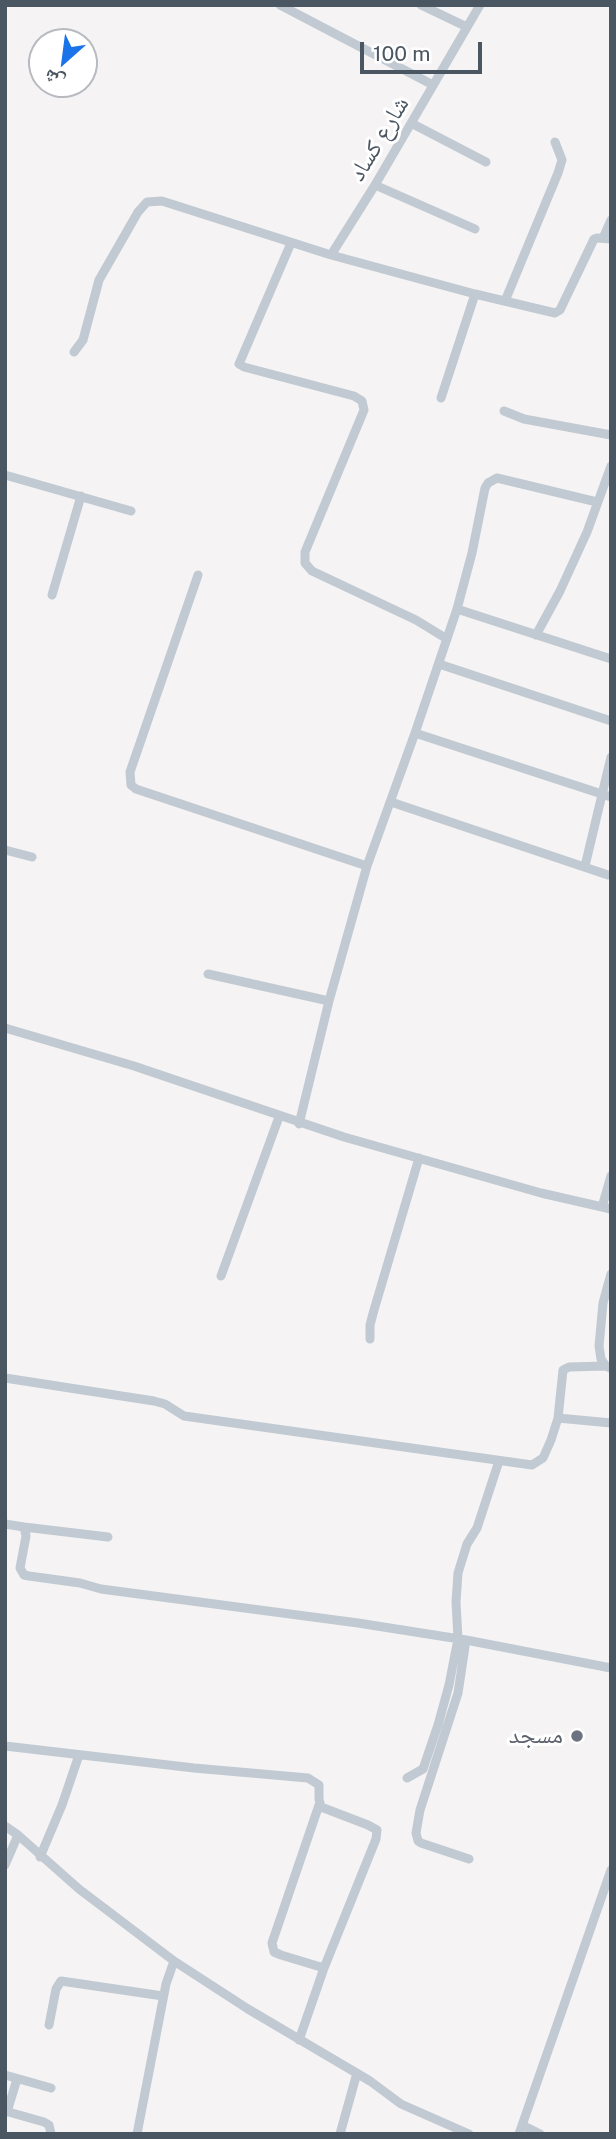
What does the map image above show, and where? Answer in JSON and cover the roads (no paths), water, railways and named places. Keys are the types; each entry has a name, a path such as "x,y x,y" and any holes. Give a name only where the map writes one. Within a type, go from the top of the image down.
{"street":[{"path":"280,5 433,86"},
{"path":"421,5 467,27"},
{"name":"شارع كساد","path":"331,255 480,5"},
{"path":"411,123 486,162"},
{"path":"505,301 558,173 562,160 555,142"},
{"path":"375,185 475,229"},
{"path":"74,352 83,340 99,280 146,202 162,201 331,255 545,312 559,312 595,238 607,239 611,220"},
{"path":"291,243 239,364 244,368 354,396 362,401 363,410 305,552 304,564 312,571 416,620 447,639"},
{"path":"441,398 475,295"},
{"path":"504,411 533,421 611,435"},
{"path":"536,635 566,580 611,466"},
{"path":"5,475 131,510"},
{"path":"299,1124 367,866 457,608 472,553 485,488 496,478 505,479 597,502"},
{"path":"52,595 81,496"},
{"path":"198,575 130,772 131,785 136,789 367,866"},
{"path":"457,608 611,659"},
{"path":"439,664 611,721"},
{"path":"415,733 607,796"},
{"path":"585,866 607,796 611,757"},
{"path":"391,802 608,875"},
{"path":"5,850 32,858"},
{"path":"208,974 329,1002"},
{"path":"5,1028 134,1066 299,1124 541,1193 607,1208 611,1177"},
{"path":"220,1276 279,1117"},
{"path":"370,1339 374,1310 419,1158"},
{"path":"608,1367 601,1359 599,1335 603,1303 611,1274"},
{"path":"5,1378 154,1401 184,1416 532,1465 538,1463 548,1449 558,1418 564,1368 608,1367"},
{"path":"558,1418 611,1423"},
{"path":"469,1859 421,1843 416,1833 420,1810 458,1693 462,1639 456,1609 458,1573 467,1544 477,1528 499,1461"},
{"path":"5,1524 108,1537"},
{"path":"24,1527 26,1536 20,1568 29,1576 80,1583 101,1589 462,1639 611,1668"},
{"path":"407,1778 419,1773 426,1765 462,1639"},
{"path":"5,1746 308,1778 319,1785 319,1805 272,1942 274,1952 324,1968"},
{"path":"40,1857 79,1755"},
{"path":"299,2040 324,1968 378,1833 373,1827 319,1805"},
{"path":"5,1826 79,1889 174,1961 299,2040 357,2073 401,2104 469,2134"},
{"path":"5,1865 18,1835"},
{"path":"538,2133 521,2129 611,1870"},
{"path":"137,2134 163,1996 174,1961"},
{"path":"49,2025 56,1989 61,1981 163,1996"},
{"path":"340,2134 357,2073"},
{"path":"5,2075 51,2088"},
{"path":"17,2079 6,2111 44,2122 49,2125 51,2134"}],"place":[{"name":"مسجد","path":"577,1736"}]}
